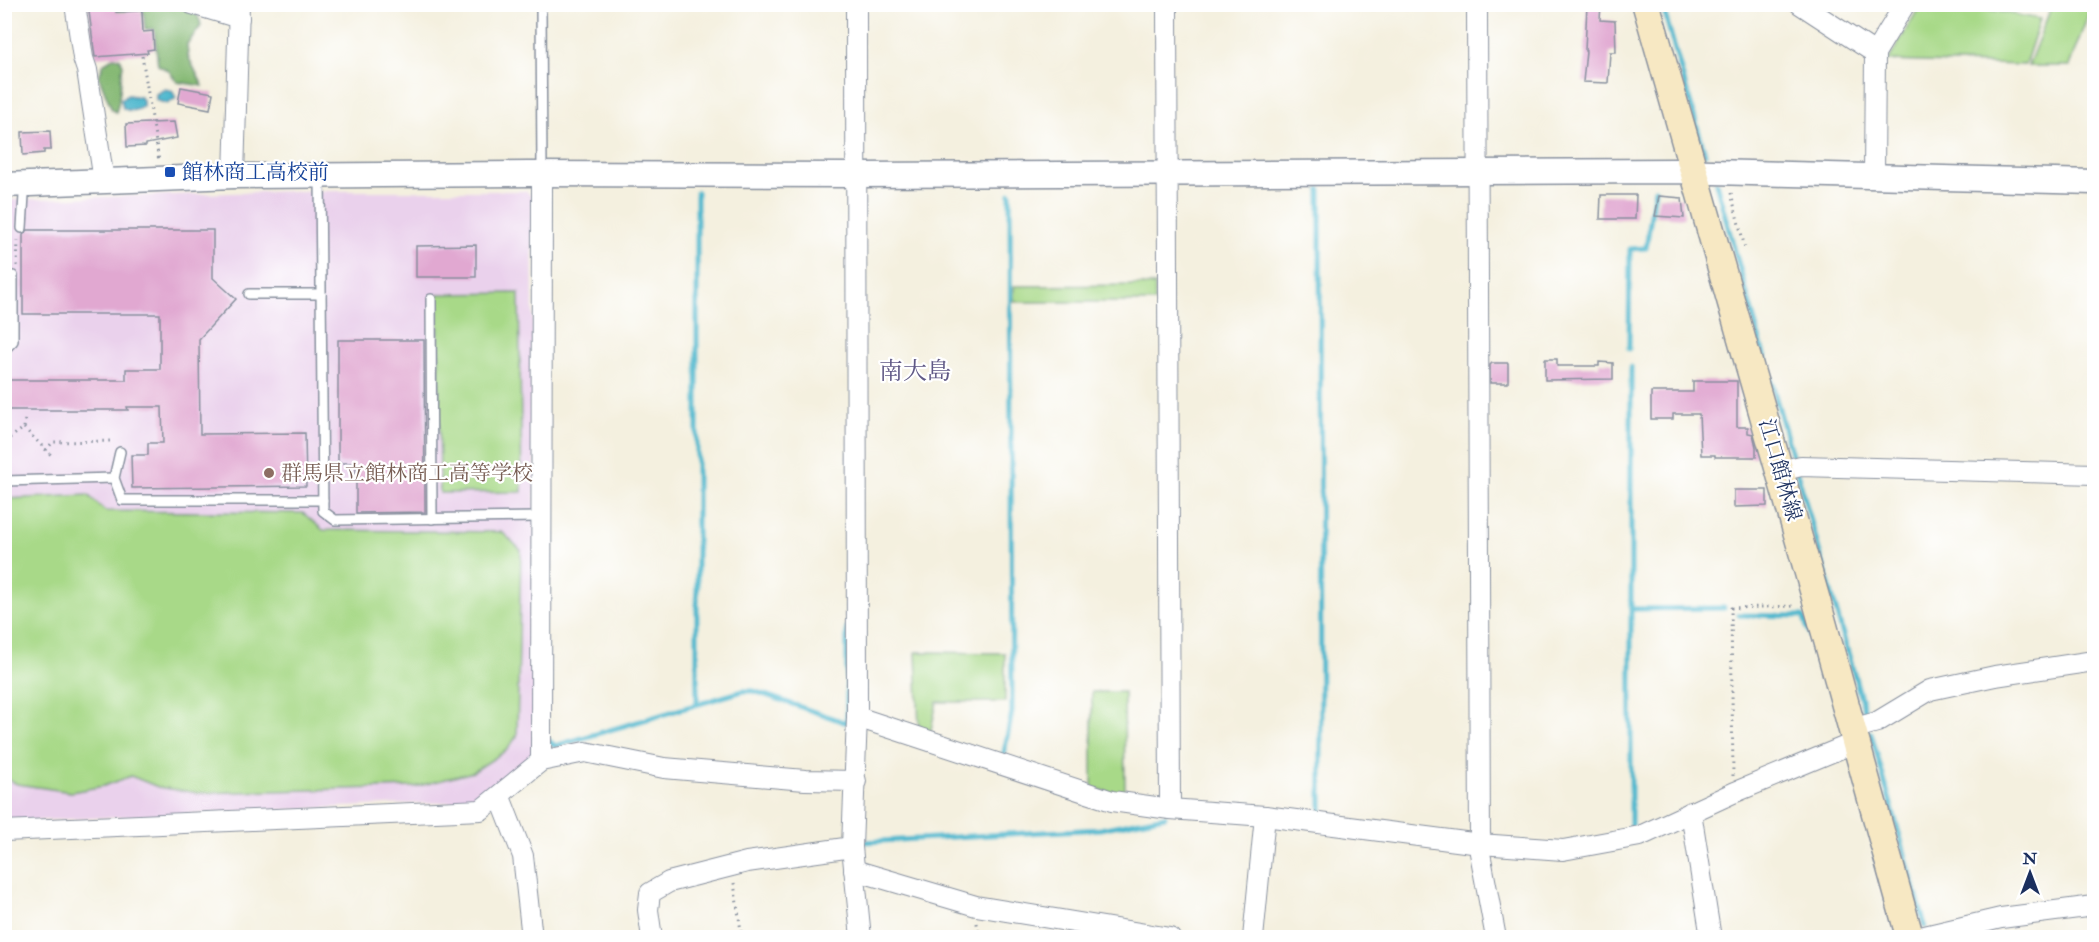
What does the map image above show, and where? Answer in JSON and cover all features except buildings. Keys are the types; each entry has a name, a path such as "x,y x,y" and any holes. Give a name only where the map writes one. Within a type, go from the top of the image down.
{"main road":[{"name":"江口館林線","path":"1646,4 1780,471 1910,938"}],"street":[{"path":"75,4 104,181"},
{"path":"192,4 239,11 234,176"},
{"path":"856,4 857,717 852,846 861,938"},
{"path":"1167,4 1170,809"},
{"path":"1477,4 1480,853 1496,938"},
{"path":"1800,4 1875,53"},
{"path":"1874,175 1875,53 1905,4"},
{"path":"13,185 234,176 1693,171 2094,182"},
{"path":"541,761 542,174"},
{"path":"1780,471 1802,466 2094,474"},
{"path":"857,717 1112,801 1170,809 1265,816 1480,844 1563,850 1640,836 1854,735 1930,690 1995,676 2094,661"},
{"path":"4,831 481,810 500,797 541,761 585,752 664,768 805,780 856,781"},
{"path":"500,797 524,856 532,938"},
{"path":"1691,812 1711,938"},
{"path":"1253,938 1265,816"},
{"path":"652,938 648,910 650,893 669,882 732,866 852,846"},
{"path":"854,870 976,906 1170,938"},
{"path":"1916,938 2001,918 2094,906"}],"lane":[{"path":"541,4 542,174"},
{"path":"320,176 323,511 335,520 540,517"},
{"path":"13,185 24,195 22,228"},
{"path":"4,350 13,342 9,290 13,276"},
{"path":"249,294 321,294"},
{"path":"431,299 432,519"},
{"path":"120,452 114,478 122,500 322,500"},
{"path":"4,481 114,478"}],"path":[{"path":"141,56 162,179"},
{"path":"1725,171 1745,248"},
{"path":"13,276 18,265 18,228 22,228"},
{"path":"4,439 8,439 24,428 25,418"},
{"path":"24,428 52,457"},
{"path":"46,450 53,442 113,441 121,448 120,452"},
{"path":"1733,793 1731,608 1818,606"},
{"path":"732,866 742,938"}],"shaded area":[{"name":"群馬県立館林商工高等学校","path":"297,191 526,191 532,197 537,745 533,758 475,801 5,822 5,200"}],"green space":[{"path":"182,4 195,12 200,22 201,26 187,44 188,56 203,86 177,82 169,71 158,65 154,29 145,29 143,8 126,10 125,31 120,31 116,5"},
{"path":"1921,4 1965,5 2040,19 2025,65 1888,61"},
{"path":"2052,5 2092,5 2069,66 2028,66"},
{"path":"114,57 120,58 123,65 116,112 112,110 99,77 103,64"},
{"path":"1155,285 1155,302 1014,302 1014,286"},
{"path":"519,293 522,492 440,493 438,294"},
{"path":"88,495 105,511 303,513 323,530 502,532 521,550 517,736 507,750 473,772 415,787 199,793 158,787 131,776 104,786 71,792 17,784 5,778 5,499"},
{"path":"916,652 1005,653 1005,702 937,702 930,734 919,730"},
{"path":"1092,692 1124,692 1125,796 1092,788"}],"water":[{"path":"165,89 172,91 176,98 167,104 156,100 156,94"},
{"path":"128,95 140,97 143,100 143,106 133,110 123,108 121,99"}],"waterway":[{"path":"1662,4 1705,154"},
{"path":"1716,183 1794,463"},
{"path":"1629,349 1630,249 1646,248 1655,189"},
{"path":"1320,190 1321,816"},
{"path":"697,192 697,704"},
{"path":"1003,758 1012,712 1010,193"},
{"path":"1631,367 1631,829"},
{"path":"1797,472 1866,716"},
{"path":"1631,609 1724,608"},
{"path":"1739,615 1803,616 1816,651"},
{"path":"548,740 555,746 743,691 754,691 847,723 847,628"},
{"path":"1871,733 1925,926"},
{"path":"863,842 1100,829 1165,816"}],"place":[{"name":"館林商工高校前","path":"170,172"},
{"name":"群馬県立館林商工高等学校","path":"269,473"}],"district":[{"name":"南大島","path":"915,371"}]}
